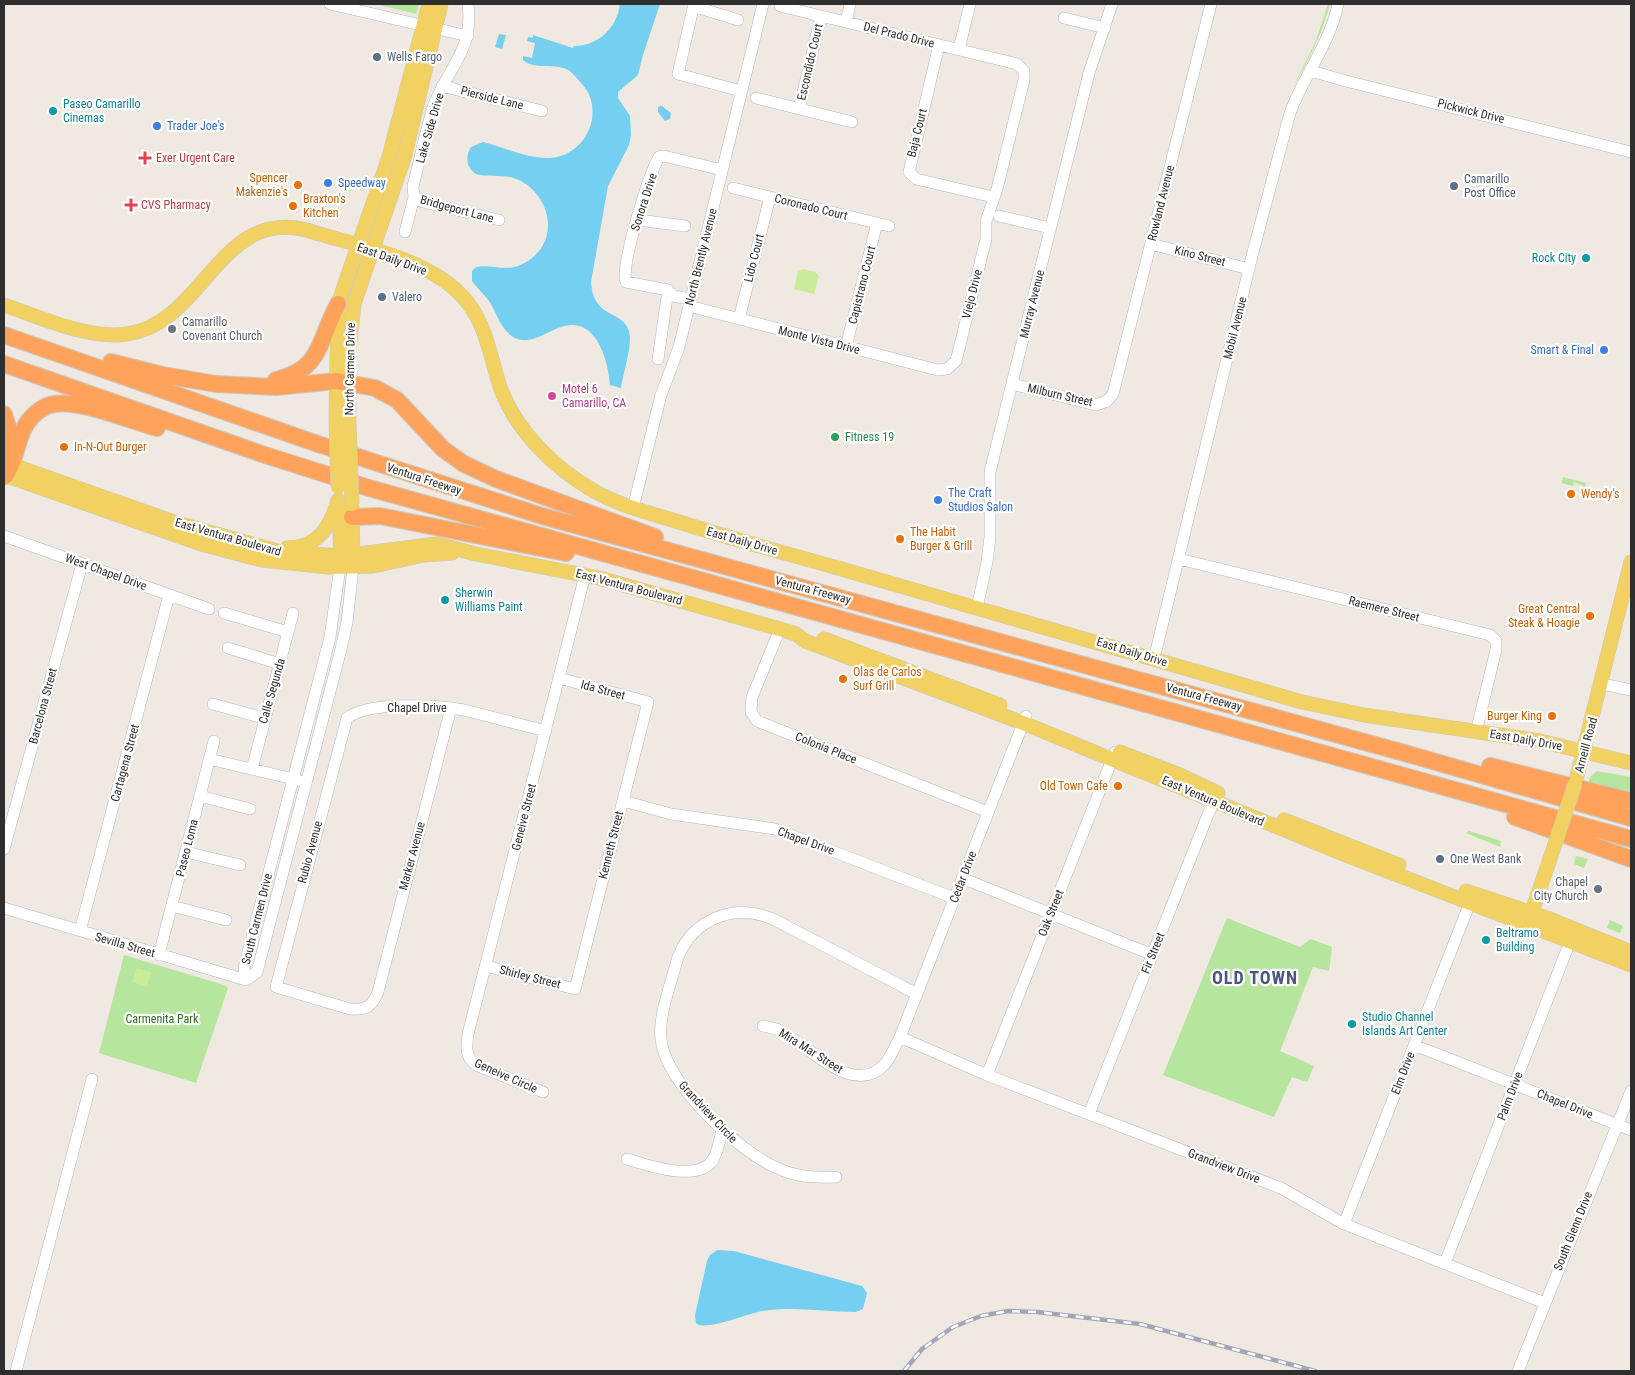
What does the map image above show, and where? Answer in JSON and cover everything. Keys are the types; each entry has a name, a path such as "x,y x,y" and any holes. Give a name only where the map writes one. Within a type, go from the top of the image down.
{"highway":[{"path":"262,385 287,378 309,365 318,352 338,304"},
{"path":"11,337 191,381 237,386 262,385 276,387 342,382 375,388 392,396 443,449 482,473 656,538 714,563"},
{"name":"Ventura Freeway","path":"11,337 444,486 542,516 1408,754 1631,818"},
{"name":"Ventura Freeway","path":"4,364 265,455 369,488 1631,839"},
{"path":"5,469 28,421 44,408 65,403 265,455"},
{"path":"4,414 8,427 5,469"},
{"path":"352,511 538,549 638,564"},
{"path":"1408,754 1470,761 1631,801"},
{"path":"1436,785 1631,859"}],"main road":[{"name":"North Carmen Drive","path":"342,382 350,321 362,277 405,155 429,27 429,4"},
{"name":"North Carmen Drive","path":"347,561 341,509 338,500 342,382 338,304 389,157 429,27 441,4"},
{"name":"East Daily Drive","path":"4,305 90,332 127,334 152,328 174,314 229,251 257,233 278,228 297,228 357,246 428,271 459,292 479,319 505,399 525,431 541,451 576,479 598,493 633,508 722,536 1326,708 1584,751 1631,763"},
{"name":"North Carmen Drive","path":"342,422 352,511 347,561"},
{"name":"East Ventura Boulevard","path":"5,469 255,546 292,554 381,565 424,555 460,551 585,574 780,629 796,634 813,644 1024,720 1216,798 1472,898 1573,935 1631,965"},
{"name":"East Ventura Boulevard","path":"5,469 201,544 270,562 347,561"},
{"path":"255,546 291,548 314,541 330,524 338,500"},
{"name":"Arneill Road","path":"1529,918 1579,770 1631,562"},
{"path":"1573,935 1611,944 1631,952"}],"street":[{"path":"330,4 468,36"},
{"name":"Lake Side Drive","path":"405,232 414,198 413,186 433,108 442,86 461,56 468,36 470,19 468,4"},
{"name":"North Brently Avenue","path":"633,508 662,395 677,353 763,4"},
{"path":"846,22 850,4"},
{"path":"958,49 970,4"},
{"name":"Murray Avenue","path":"977,608 987,562 990,537 990,472 1089,73 1106,28 1112,4"},
{"name":"Rowland Avenue","path":"1107,401 1114,391 1211,4"},
{"name":"Mobil Avenue","path":"1154,659 1249,269 1290,112 1330,33 1338,4"},
{"path":"738,20 693,5 678,74 742,91"},
{"name":"Del Prado Drive","path":"780,6 1017,64 1024,71 1024,80 997,189 993,198"},
{"name":"Escondido Court","path":"799,109 821,16"},
{"path":"1064,18 1106,28"},
{"name":"Baja Court","path":"939,45 909,172 916,179 993,198"},
{"name":"Pickwick Drive","path":"1311,71 1631,152"},
{"name":"Pierside Lane","path":"442,86 542,111"},
{"name":"Escondido Court","path":"756,98 852,122"},
{"name":"Sonora Drive","path":"626,282 625,266 659,157 664,156 722,170"},
{"name":"Coronado Court","path":"734,188 889,226"},
{"name":"Lido Court","path":"739,319 770,197"},
{"name":"Bridgeport Lane","path":"414,198 423,202 499,220"},
{"name":"Viejo Drive","path":"950,368 956,361 986,238 987,219 993,198"},
{"path":"999,216 1050,228"},
{"path":"638,220 685,226"},
{"name":"Capistrano Court","path":"846,347 877,224"},
{"name":"Kino Street","path":"1150,244 1249,269"},
{"name":"Monte Vista Drive","path":"626,282 668,290 673,296 689,303 739,319 938,370 950,368"},
{"path":"658,359 668,290"},
{"name":"Milburn Street","path":"1012,384 1091,404 1102,404 1107,401"},
{"name":"West Chapel Drive","path":"4,536 209,609"},
{"name":"Raemere Street","path":"1179,559 1490,635 1496,641 1496,650 1476,732"},
{"name":"South Carmen Drive","path":"347,561 348,614 341,649 257,972 246,980 244,968 330,637 347,561"},
{"name":"Barcelona Street","path":"4,849 82,564"},
{"name":"Geneive Street","path":"469,1059 466,1051 468,1034 585,574"},
{"name":"Cartagena Street","path":"80,931 169,595"},
{"path":"224,613 288,632"},
{"name":"Calle Segunda","path":"252,769 293,613"},
{"name":"Colonia Place","path":"780,629 752,697 751,712 757,721 988,812"},
{"path":"228,648 280,664"},
{"name":"Ida Street","path":"559,678 648,702"},
{"path":"1602,684 1631,690"},
{"name":"Kenneth Street","path":"575,989 648,702"},
{"path":"213,704 264,718"},
{"name":"Chapel Drive","path":"347,718 352,714 386,708 417,706 451,708 546,731"},
{"name":"Marker Avenue","path":"276,987 350,1009 361,1010 372,1004 378,992 451,708"},
{"name":"Rubio Avenue","path":"276,987 347,718"},
{"name":"Cedar Drive","path":"900,1037 1024,720"},
{"name":"Paseo Loma","path":"159,955 214,740"},
{"name":"Oak Street","path":"987,1075 1114,755"},
{"path":"209,759 306,782"},
{"path":"200,796 250,809"},
{"name":"Fir Street","path":"1089,1114 1216,798"},
{"name":"Chapel Drive","path":"622,801 671,814 775,829 954,898"},
{"path":"186,852 240,866"},
{"path":"962,878 1153,955"},
{"name":"Elm Drive","path":"1344,1224 1472,898"},
{"path":"172,906 226,920"},
{"name":"Sevilla Street","path":"4,908 246,980"},
{"name":"Grandview Circle","path":"836,1177 802,1176 778,1169 752,1155 722,1130 678,1081 666,1058 661,1041 661,1025 678,957 687,939 703,924 737,912 766,916 917,994"},
{"name":"Palm Drive","path":"1445,1264 1573,935"},
{"name":"Shirley Street","path":"486,966 575,989"},
{"name":"Mira Mar Street","path":"763,1026 781,1030 840,1071 859,1076 870,1074 885,1064 900,1037"},
{"name":"Grandview Drive","path":"900,1037 987,1075 1281,1188 1344,1224 1545,1303"},
{"name":"Chapel Drive","path":"1414,1045 1631,1130"},
{"name":"Geneive Circle","path":"469,1059 478,1066 543,1092"},
{"path":"16,1371 92,1079"},
{"name":"South Glenn Drive","path":"1518,1371 1631,1091"},
{"path":"626,1159 675,1171 700,1169 713,1160 722,1130"}],"green space":[{"path":"376,4 419,4 416,14"},
{"path":"1328,4 1330,4 1327,15 1319,36 1310,57 1293,87 1316,41"},
{"path":"803,269 815,272 819,276 814,294 794,289 798,271"},
{"path":"1563,477 1586,483 1585,487 1574,482 1573,486 1562,483"},
{"path":"1597,771 1631,777 1631,794 1588,784 1590,777"},
{"path":"1469,831 1501,841 1500,847 1466,833"},
{"path":"1576,856 1588,859 1584,868 1574,864"},
{"path":"1227,918 1300,947 1311,939 1332,947 1329,971 1313,967 1280,1051 1314,1066 1307,1082 1292,1077 1274,1117 1163,1075"},
{"path":"1610,920 1623,926 1620,933 1607,928"},
{"name":"Carmenita Park","path":"124,955 224,985 228,988 196,1083 99,1053"},
{"path":"137,968 151,972 147,987 132,982"}],"water":[{"path":"620,4 660,4 638,75 618,92 618,98 630,116 631,135 629,145 608,186 591,282 593,294 597,302 602,308 626,324 629,331 629,351 621,388 610,385 609,374 602,351 590,332 581,327 571,325 558,328 532,339 521,340 515,338 506,331 489,301 472,281 472,271 476,267 513,267 531,259 541,249 548,225 546,212 541,200 533,190 515,179 504,176 476,174 468,165 467,158 471,147 483,142 524,155 542,158 561,156 570,152 578,145 590,128 592,108 589,94 568,70 535,65 523,60 523,56 532,58 535,43 527,41 528,37 533,38 533,35 573,48 574,46 591,43 605,34 610,28 615,21"},
{"path":"499,34 506,35 502,49 495,47"},
{"path":"662,106 671,113 670,119 665,121 658,112 658,107"},
{"path":"717,1250 734,1251 862,1286 867,1293 863,1309 856,1312 798,1309 763,1311 714,1324 699,1325 696,1323 695,1315 707,1261 710,1255"}],"railway":[{"path":"904,1371 922,1349 953,1327 981,1316 1008,1311 1037,1312 1140,1324 1315,1371"}],"place":[{"name":"Wells Fargo","path":"377,57"},
{"name":"Paseo Camarillo Cinemas","path":"53,111"},
{"name":"Trader Joe's","path":"157,126"},
{"name":"Exer Urgent Care","path":"145,158"},
{"name":"Speedway","path":"328,183"},
{"name":"Spencer Makenzie's","path":"298,185"},
{"name":"Camarillo Post Office","path":"1454,186"},
{"name":"CVS Pharmacy","path":"131,205"},
{"name":"Braxton's Kitchen","path":"293,206"},
{"name":"Rock City","path":"1586,258"},
{"name":"Valero","path":"382,297"},
{"name":"Camarillo Covenant Church","path":"172,329"},
{"name":"Smart & Final","path":"1604,350"},
{"name":"Motel 6 Camarillo, CA","path":"552,396"},
{"name":"Fitness 19","path":"835,437"},
{"name":"In-N-Out Burger","path":"64,447"},
{"name":"Wendy's","path":"1571,494"},
{"name":"The Craft Studios Salon","path":"938,500"},
{"name":"The Habit Burger & Grill","path":"900,539"},
{"name":"Sherwin Williams Paint","path":"445,600"},
{"name":"Great Central Steak & Hoagie","path":"1590,616"},
{"name":"Olas de Carlos Surf Grill","path":"843,679"},
{"name":"Burger King","path":"1552,716"},
{"name":"Old Town Cafe","path":"1118,786"},
{"name":"One West Bank","path":"1440,859"},
{"name":"Chapel City Church","path":"1598,889"},
{"name":"Beltramo Building","path":"1486,940"},
{"name":"Studio Channel Islands Art Center","path":"1352,1024"}],"district":[{"name":"OLD TOWN","path":"1255,978"}]}
